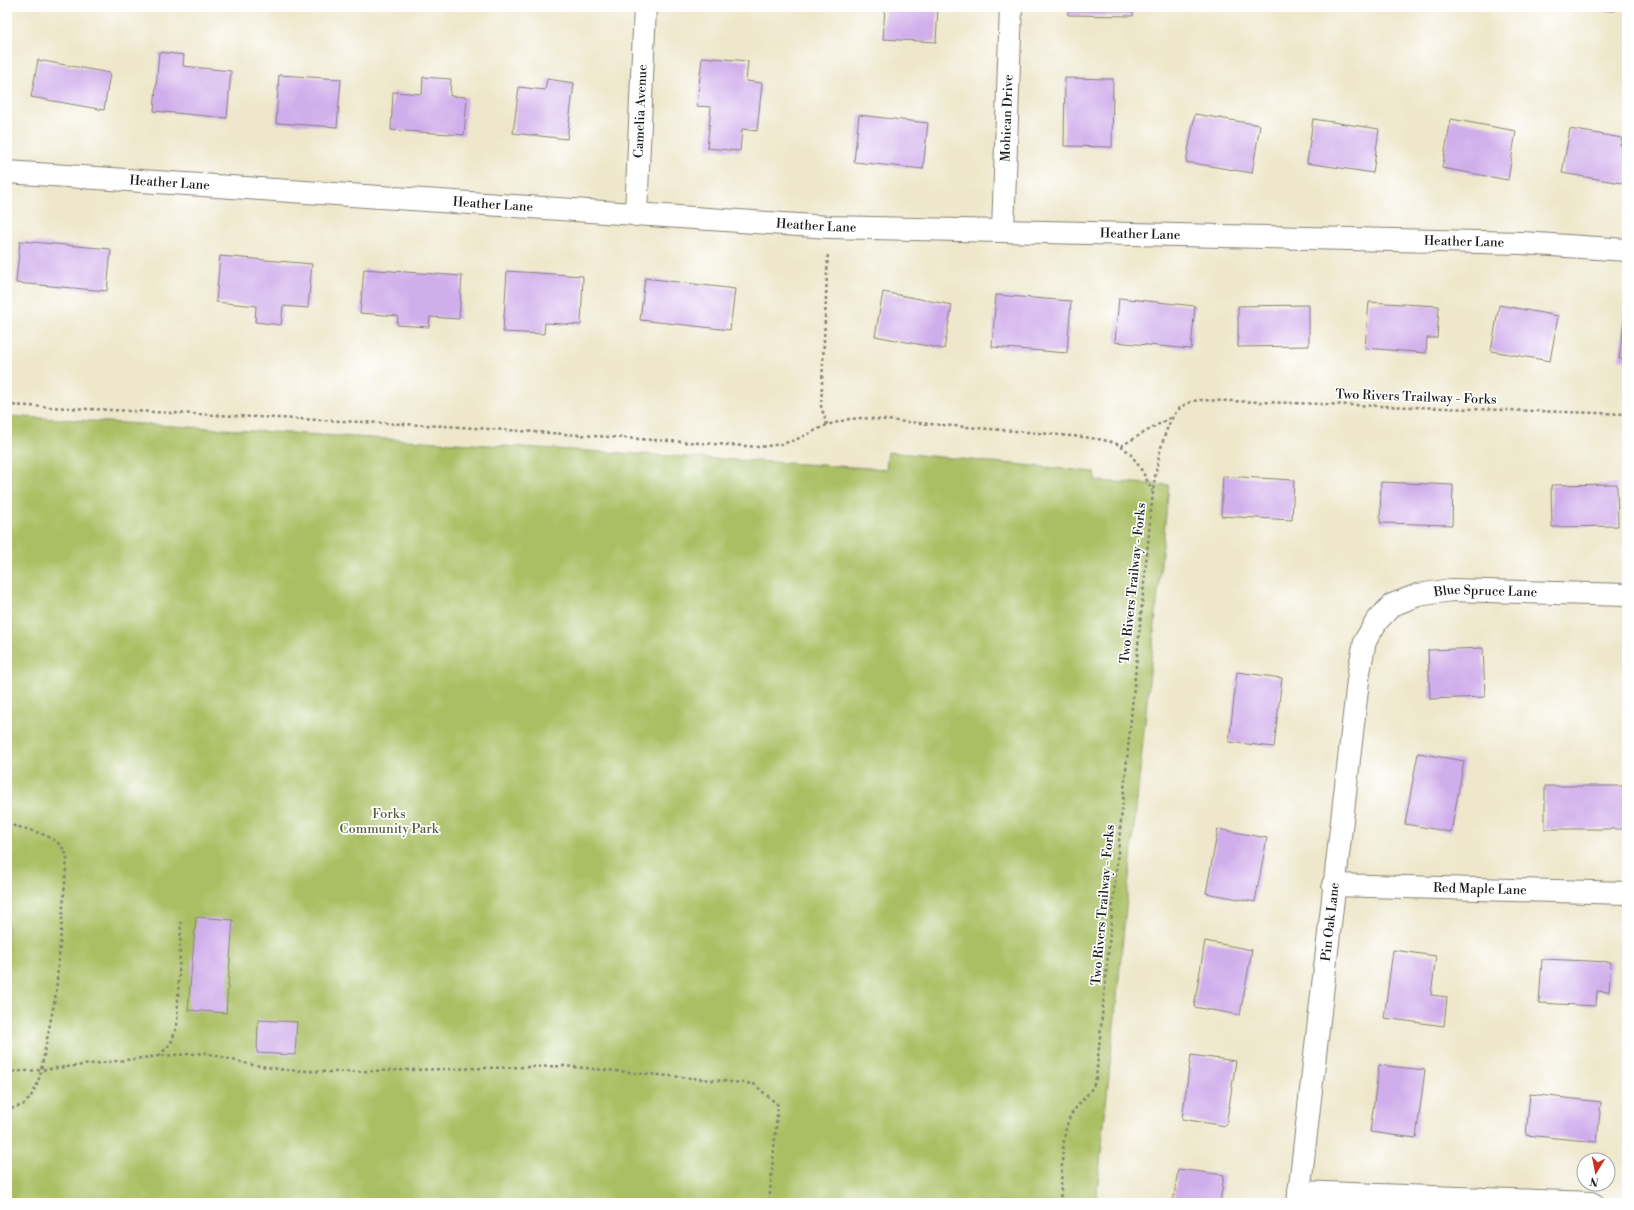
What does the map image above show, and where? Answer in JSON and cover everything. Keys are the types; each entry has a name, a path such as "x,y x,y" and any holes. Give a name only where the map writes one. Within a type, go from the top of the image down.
{"street":[{"name":"Camelia Avenue","path":"636,215 645,7"},
{"name":"Mohican Drive","path":"1003,230 1011,7"},
{"name":"Heather Lane","path":"7,172 636,215 829,226 1522,243 1627,250"},
{"name":"Blue Spruce Lane","path":"1365,641 1378,621 1392,605 1418,595 1451,590 1627,595"},
{"name":"Pin Oak Lane","path":"1298,1198 1358,672 1365,641"},
{"name":"Red Maple Lane","path":"1333,885 1627,893"},
{"path":"1298,1198 1592,1203"}],"path":[{"path":"827,425 821,406 829,226"},
{"name":"Two Rivers Trailway - Forks","path":"1060,1203 1065,1139 1069,1119 1074,1110 1092,1090 1096,1078 1152,491 1159,459 1173,416 1187,403 1200,400 1627,414"},
{"path":"7,405 445,426 760,447 782,444 795,440 827,425 849,419 861,418 1084,437 1106,441 1121,446 1142,470 1152,491"},
{"path":"1121,446 1173,416"},
{"path":"7,824 54,840 63,847 67,858 56,993 38,1083 30,1098 23,1105 7,1110"},
{"path":"159,1056 171,1043 177,1026 182,922"},
{"path":"7,1072 41,1070 159,1056 206,1053 248,1064 285,1070 330,1072 564,1066 754,1084 778,1105 770,1203"}],"green space":[{"name":"Forks Community Park","path":"7,416 886,469 888,452 1095,472 1095,481 1169,485 1096,1203 7,1203"}],"building":[{"path":"885,7 938,7 936,42 883,39"},
{"path":"1068,7 1133,7 1133,16 1068,15"},
{"path":"1577,7 1615,7 1614,11"},
{"path":"159,52 184,55 183,66 231,71 227,118 154,111"},
{"path":"702,57 748,61 746,81 762,83 757,131 742,129 740,151 707,148 711,107 697,106"},
{"path":"38,60 110,73 104,110 31,97"},
{"path":"279,75 341,79 337,127 276,123"},
{"path":"423,77 451,79 450,96 467,97 464,135 391,130 393,92 422,94"},
{"path":"1065,78 1113,79 1112,147 1064,146"},
{"path":"547,79 574,83 567,139 513,133 519,87 545,90"},
{"path":"1195,114 1260,125 1252,173 1186,162"},
{"path":"859,115 928,123 923,169 854,162"},
{"path":"1313,119 1379,129 1373,173 1307,163"},
{"path":"1451,119 1516,131 1508,180 1442,168"},
{"path":"1570,129 1622,138 1620,145 1627,146 1627,184 1562,173"},
{"path":"20,241 111,249 107,291 16,283"},
{"path":"220,256 312,264 308,308 283,306 281,325 255,322 256,306 216,302"},
{"path":"364,269 462,276 459,319 430,317 429,327 397,325 398,316 360,313"},
{"path":"507,271 583,276 581,325 545,323 544,334 503,332"},
{"path":"645,278 735,289 730,330 640,320"},
{"path":"883,292 952,305 944,349 875,336"},
{"path":"996,295 1071,301 1067,353 992,347"},
{"path":"1119,298 1195,306 1191,349 1115,342"},
{"path":"1369,302 1439,306 1437,338 1427,338 1426,353 1365,348"},
{"path":"1309,305 1309,346 1238,347 1238,306"},
{"path":"1499,305 1558,316 1550,361 1491,351"},
{"path":"1625,314 1627,314 1627,360 1619,359"},
{"path":"1223,476 1294,480 1292,520 1221,516"},
{"path":"1381,482 1453,485 1452,525 1380,523"},
{"path":"1617,484 1618,526 1552,527 1551,485"},
{"path":"1483,648 1485,697 1430,699 1428,650"},
{"path":"1237,672 1282,678 1274,747 1229,742"},
{"path":"1418,753 1464,761 1451,832 1405,824"},
{"path":"1545,786 1627,786 1627,829 1545,829"},
{"path":"1218,829 1267,838 1255,902 1206,893"},
{"path":"196,917 233,920 226,1013 188,1010"},
{"path":"1205,941 1252,950 1240,1015 1194,1007"},
{"path":"1393,950 1436,956 1431,995 1447,997 1444,1026 1384,1018"},
{"path":"1542,959 1611,962 1609,992 1597,991 1596,1006 1539,1003"},
{"path":"258,1020 297,1022 295,1055 257,1053"},
{"path":"1191,1055 1236,1061 1226,1126 1182,1119"},
{"path":"1379,1065 1425,1070 1416,1138 1370,1132"},
{"path":"1530,1094 1601,1102 1597,1142 1526,1135"},
{"path":"1178,1169 1224,1175 1220,1203 1173,1203"}]}
